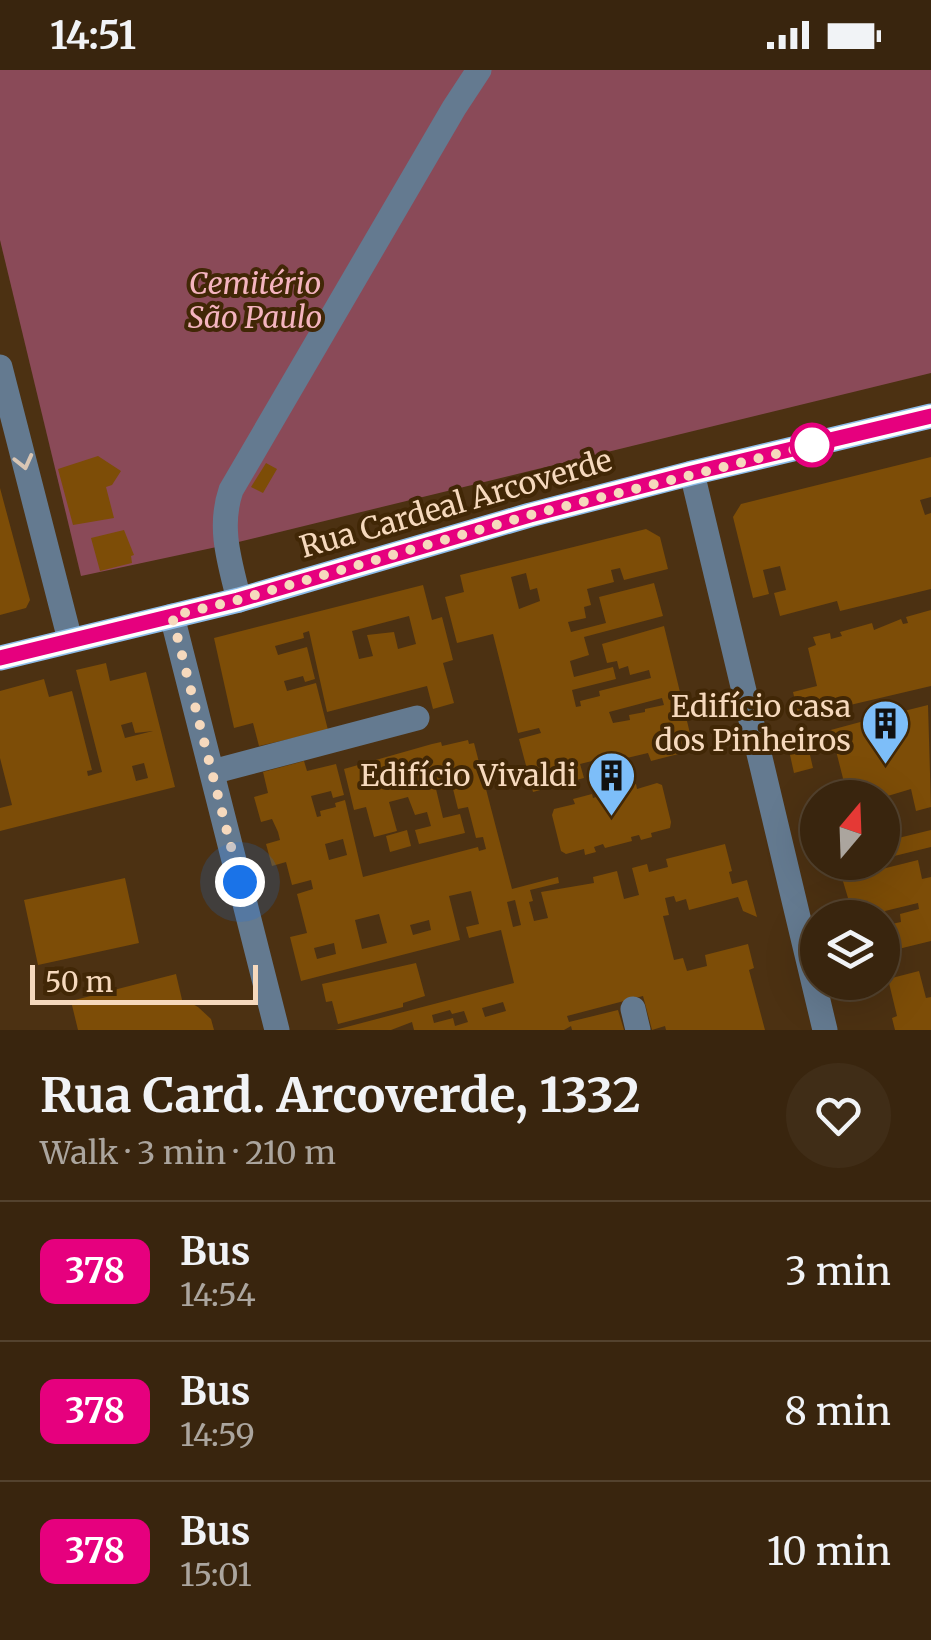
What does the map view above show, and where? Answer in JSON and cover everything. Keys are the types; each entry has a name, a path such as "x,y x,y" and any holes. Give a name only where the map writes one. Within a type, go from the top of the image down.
{"main road":[{"name":"Rua Cardeal Arcoverde","path":"0,658 238,600 530,515 931,416"}],"street":[{"path":"238,600 224,528 231,490 480,70"},
{"path":"0,368 70,640"},
{"path":"692,473 825,1030"},
{"path":"172,616 277,1030"},
{"path":"212,772 417,718"}],"green space":[{"name":"Cemitério São Paulo","path":"0,70 931,70 931,373 226,545 81,576 0,240"}],"building":[{"path":"98,456 121,471 112,485 106,487 114,518 73,525 58,469"},
{"path":"931,457 931,497 920,500 925,515 931,513 931,589 840,611 837,601 780,616 774,593 786,590 780,566 763,570 769,594 753,598 733,517 741,504"},
{"path":"266,463 277,469 263,493 251,487"},
{"path":"0,488 30,600 26,608 0,615"},
{"path":"646,529 660,537 668,569 624,580 620,568 611,570 614,582 587,589 591,605 584,607 586,618 568,622 571,632 606,623 599,597 654,583 663,616 584,637 589,655 570,661 574,677 613,667 616,679 572,690 576,707 581,706 580,701 600,696 599,691 651,678 649,670 630,675 628,666 619,669 617,661 607,663 602,644 664,626 694,750 651,761 648,753 593,766 592,761 580,764 584,778 561,784 559,779 550,782 551,787 533,792 519,739 541,733 539,728 518,733 493,634 457,643 445,597 464,592 460,575","holes":["526,573 530,590 537,588 540,601 519,609 511,577","662,698 664,705 613,723 609,712"]},
{"path":"124,530 134,555 132,563 100,571 91,538"},
{"path":"423,585 432,620 442,617 453,660 443,663 454,703 433,709 427,686 327,712 309,631 303,633 304,638 275,646 278,655 307,647 315,679 305,682 303,676 284,681 287,691 316,683 328,730 259,746 253,723 234,728 214,638","holes":["409,616 416,644 398,649 394,632 367,635 373,656 359,659 352,631"]},
{"path":"931,610 931,686 799,717 793,692 817,686 808,648 816,645 813,637 830,633 831,639 842,636 840,632 872,623 874,630 901,619 903,624 908,623 906,617"},
{"path":"106,663 110,681 146,672 175,787 0,831 0,808 12,805 0,758 0,691 44,679 49,697 72,691 92,770 87,771 88,776 102,772 76,670","holes":["132,722 135,733 153,731 125,738 121,725","144,763 148,778 136,781 132,766"]},
{"name":"Edifício casa dos Pinheiros","path":"928,705 931,807 916,811 911,789 900,792 900,780 843,780 827,731 864,721 869,743 898,736 892,714"},
{"path":"468,740 469,744 474,743 512,889 558,877 559,883 530,890 534,921 548,918 541,892 594,883 593,877 617,871 624,899 639,895 632,868 647,864 649,872 668,867 666,859 725,844 732,884 747,880 757,917 743,911 738,897 689,910 686,899 676,902 674,896 665,898 669,915 663,916 674,960 683,958 687,971 707,966 705,955 748,944 754,968 749,970 765,1030 666,1030 665,1026 652,1030 643,996 567,1016 569,1022 618,1010 624,1030 572,1030 571,1026 564,1030 414,1030 412,1022 391,1030 335,1030 514,983 501,930 469,938 466,927 479,924 471,891 449,896 460,940 301,981 290,937 307,933 297,894 313,889 311,880 292,885 286,862 272,866 266,844 280,840 278,832 272,819 261,822 254,797 268,793 263,772 304,761 307,771 336,764 344,795 333,798 331,791 311,796 317,817 321,816 320,811 345,800 363,877 478,847 479,851 486,849 483,837 476,838 468,807 458,809 452,785 436,789 443,818 460,814 465,833 419,844 415,830 431,826 427,812 415,815 408,797 389,802 397,831 374,837 366,807 354,810 344,769 432,744 441,742 442,746","holes":["343,839 347,855 329,860 325,844","515,900 521,925 513,927 507,902","379,914 387,943 362,949 355,920","429,920 431,930 413,935 410,925","334,943 336,954 317,959 314,948","503,1002 506,1011 485,1017 482,1008","450,1010 452,1014 464,1011 468,1022 455,1026 453,1018 434,1023 432,1015"]},
{"path":"807,742 813,768 794,773 788,746"},
{"name":"Edifício Vivaldi","path":"636,784 637,789 662,785 670,828 641,840 639,835 631,837 632,841 605,848 603,844 594,847 596,852 585,855 584,849 566,854 561,851 554,809 575,804 573,799 592,794 593,798"},
{"path":"407,830 411,846 390,852 386,836"},
{"path":"931,830 931,847 900,855 900,838"},
{"path":"918,860 922,879 931,877 931,941 900,949 900,914 919,909 918,903 900,907 900,900 849,900 843,880 900,880 900,864"},
{"path":"125,878 139,943 38,965 24,900"},
{"path":"416,963 425,996 403,1003 403,1007 338,1024 322,984"},
{"path":"919,971 926,998 931,997 931,1030 895,1030 893,1000 900,1000 900,976"},
{"path":"176,974 183,1004 189,1002 198,1007 211,1019 214,1030 78,1030 71,1001"}],"bus line":[{"name":"378","path":"0,658 238,600 530,515 931,416"}],"place":[{"name":"Edifício casa dos Pinheiros","path":"886,766"},
{"name":"Edifício Vivaldi","path":"612,818"}],"route":[{"path":"240,882 172,616 530,515 812,445"}]}
